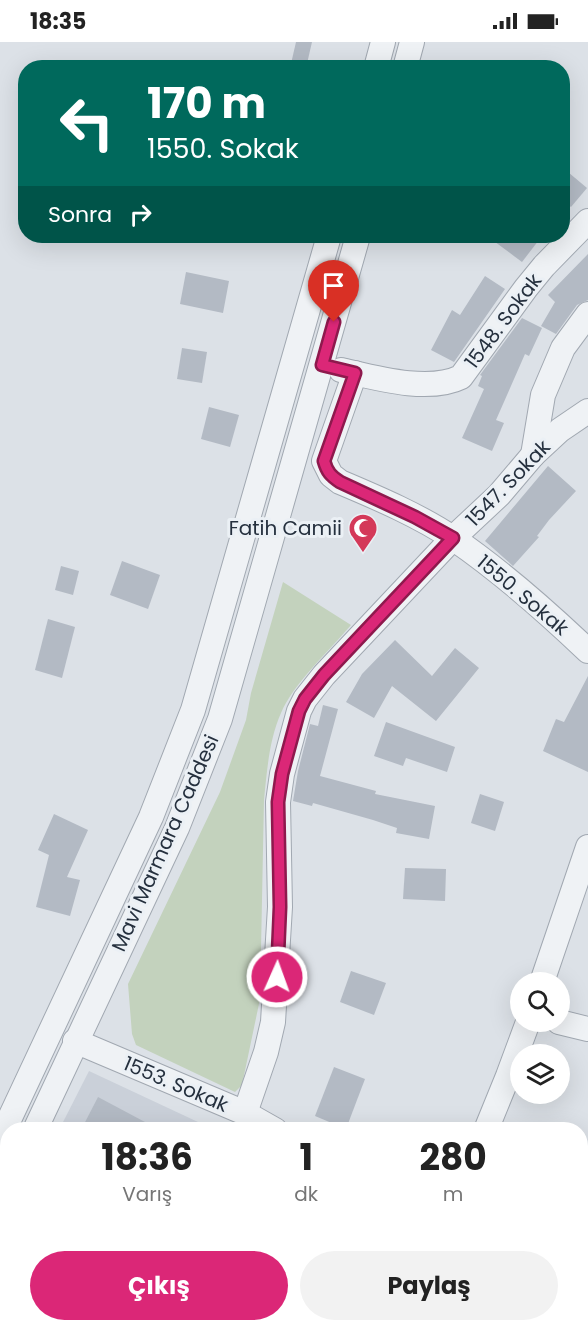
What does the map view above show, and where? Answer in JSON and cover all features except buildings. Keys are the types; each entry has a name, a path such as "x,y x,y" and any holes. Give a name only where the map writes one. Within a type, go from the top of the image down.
{"street":[{"path":"378,60 383,42"},
{"path":"407,60 412,42"},
{"name":"1548. Sokak","path":"570,239 588,221"},
{"path":"8,1122 151,817 193,710 327,243"},
{"name":"Mavi Marmara Caddesi","path":"39,1122 177,828 220,719 356,243"},
{"name":"1548. Sokak","path":"294,360 423,386 450,383 461,377 525,288 566,243"},
{"path":"533,454 543,394 563,348 588,314"},
{"name":"1550. Sokak","path":"355,373 324,461 330,475 453,538 522,592 588,651"},
{"name":"1547. Sokak","path":"245,1113 266,1052 273,1022 280,907 278,802 282,774 299,711 305,699 324,675 453,538 499,495 533,454 560,430 588,411"},
{"path":"545,972 588,848"},
{"path":"570,1024 588,1029"},
{"path":"489,1122 524,1032"},
{"name":"1553. Sokak","path":"75,1041 245,1113 261,1122"}],"shaded area":[{"path":"89,1071 198,1122 63,1122"}],"green space":[{"path":"283,582 351,625 294,691 281,713 274,734 264,800 260,999 242,1085 235,1092 136,1045 132,1034 128,984 220,792 246,720 251,693"}],"place":[{"name":"Fatih Camii","path":"363,554"}],"route":[{"path":"277,977 280,907 278,802 282,774 299,711 305,699 324,675 453,538 415,517 340,482 330,475 326,468 324,461 355,373 322,365 334,322"}]}
